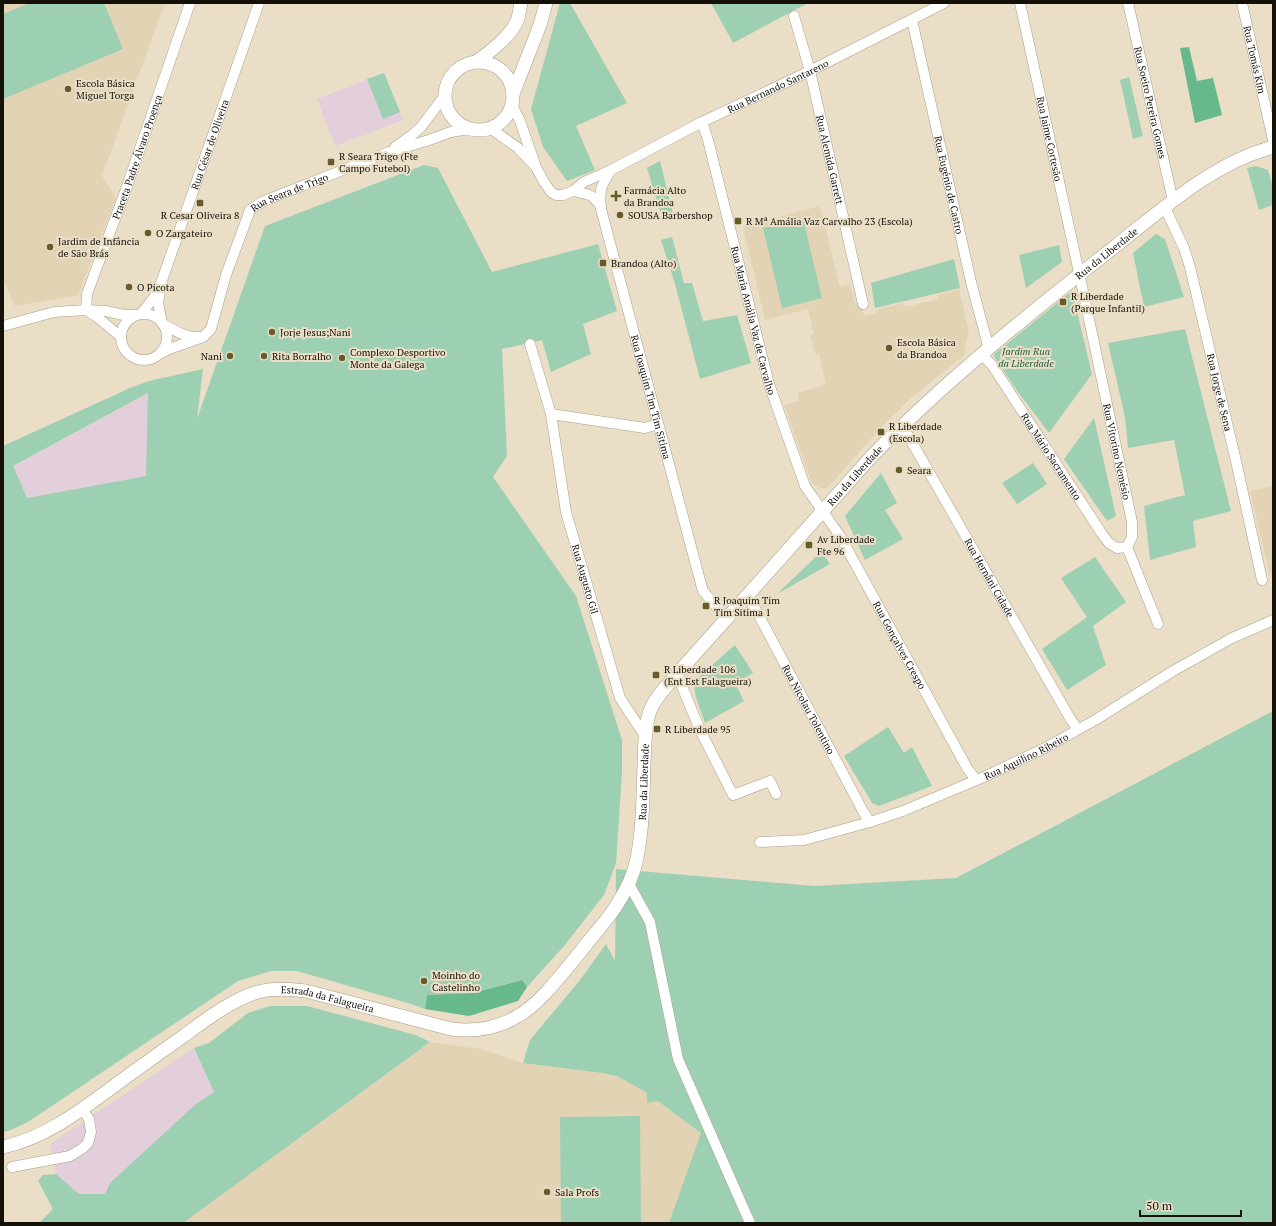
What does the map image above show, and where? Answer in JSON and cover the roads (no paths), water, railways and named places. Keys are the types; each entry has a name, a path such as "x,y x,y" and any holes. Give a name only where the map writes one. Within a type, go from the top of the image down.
{"street":[{"name":"Praceta Padre Álvaro Proença","path":"86,310 88,294 190,3"},
{"name":"Rua César de Oliveira","path":"138,314 155,296 160,286 259,3"},
{"path":"521,3 518,19 503,40 476,62 463,66 452,75 446,88 446,104 449,112 461,125 469,129 480,130 490,128 500,123 508,115 540,25 546,3"},
{"name":"Rua Bernando Santareno","path":"611,170 702,122 810,71 944,3"},
{"name":"Rua Jaime Cortesão","path":"1020,3 1079,275"},
{"name":"Rua Soeiro Pereira Gomes","path":"1128,3 1169,204"},
{"name":"Rua Tomás Kim","path":"1242,3 1273,140"},
{"name":"Rua Alemida Garrett","path":"794,16 810,71 864,304"},
{"name":"Rua Eugénio de Castro","path":"912,20 985,352"},
{"path":"476,62 490,64 502,70 508,77 512,85 513,100 536,167 548,189 554,194 563,194 574,191 590,194 596,199 601,209"},
{"name":"Rua Seara de Trigo","path":"389,152 421,127 445,95"},
{"name":"Rua Maria Amália Vaz de Carvalho","path":"702,122 708,140 768,384 805,486 822,512"},
{"path":"490,128 518,148 536,167"},
{"name":"Rua Seara de Trigo","path":"203,337 211,329 226,275 250,210 262,202 389,152 451,132 469,129"},
{"name":"Rua da Liberdade","path":"628,884 637,858 640,834 647,719 658,697 677,674 871,457 902,425 985,352 1169,204 1211,174 1242,158 1273,147"},
{"path":"574,191 584,182 611,170"},
{"name":"Rua Joaquim Tim Tim Sitima","path":"611,170 601,186 601,209 703,592 727,619"},
{"name":"Rua Jorge de Sena","path":"1169,204 1190,267 1236,461 1262,580"},
{"name":"Rua Vitorino Nemésio","path":"1079,275 1132,522 1132,537 1127,547"},
{"name":"Rua César de Oliveira","path":"160,286 158,303 162,323"},
{"path":"3,326 54,312 86,310 105,311 124,315 152,315 158,318 167,331 165,347 161,353"},
{"path":"86,310 98,317 120,337"},
{"path":"138,314 124,324 120,337 125,351 135,359 149,360 169,349 203,337"},
{"path":"162,323 178,333 195,338 203,337"},
{"name":"Rua Augusto Gil","path":"530,344 551,414 566,512 620,698 645,736"},
{"name":"Rua Mário Sacramento","path":"985,352 992,366 1102,534 1109,543 1117,548 1127,547"},
{"path":"551,414 645,428 658,424"},
{"name":"Rua Hernâni Cidade","path":"902,425 1071,720 1078,729"},
{"name":"Rua Gonçalves Crespo","path":"822,512 840,536 967,768 976,780"},
{"path":"1127,547 1158,624"},
{"name":"Rua Nicolau Tolentino","path":"747,596 870,822"},
{"name":"Rua Aquilino Ribeiro","path":"760,842 804,840 870,822 902,811 976,780 1045,748 1173,671 1232,638 1273,620"},
{"path":"677,674 700,730 733,795 770,781 776,794"},
{"path":"628,884 650,922 678,1059 750,1223"},
{"name":"Estrada da Falagueira","path":"3,1147 19,1143 66,1121 199,1024 224,1008 258,992 287,989 306,991 451,1029 465,1031 480,1030 518,1017 534,1005 606,920 618,904 628,884"},
{"path":"12,1167 70,1156 83,1148 88,1143 91,1132 89,1119 82,1109"}],"place":[{"name":"Escola Básica Miguel Torga","path":"68,89"},
{"name":"R Seara Trigo (Fte Campo Futebol)","path":"331,162"},
{"name":"Farmácia Alto da Brandoa","path":"616,196"},
{"name":"R Cesar Oliveira 8","path":"200,203"},
{"name":"SOUSA Barbershop","path":"620,215"},
{"name":"R Mª Amália Vaz Carvalho 23 (Escola)","path":"738,221"},
{"name":"O Zargateiro","path":"148,233"},
{"name":"Jardim de Infância de São Brás","path":"50,247"},
{"name":"Brandoa (Alto)","path":"603,263"},
{"name":"O Picota","path":"129,287"},
{"name":"R Liberdade (Parque Infantil)","path":"1063,302"},
{"name":"Jorje Jesus;Nani","path":"272,332"},
{"name":"Escola Básica da Brandoa","path":"889,348"},
{"name":"Nani","path":"230,356"},
{"name":"Rita Borralho","path":"264,356"},
{"name":"Complexo Desportivo Monte da Galega","path":"342,358"},
{"name":"R Liberdade (Escola)","path":"881,432"},
{"name":"Seara","path":"899,470"},
{"name":"Av Liberdade Fte 96","path":"809,545"},
{"name":"R Joaquim Tim Tim Sitima 1","path":"706,606"},
{"name":"R Liberdade 106 (Ent Est Falagueira)","path":"656,675"},
{"name":"R Liberdade 95","path":"657,729"},
{"name":"Moinho do Castelinho","path":"424,981"},
{"name":"Sala Profs","path":"547,1192"}],"park label":[{"name":"Jardim Rua da Liberdade","path":"1026,356"}]}
